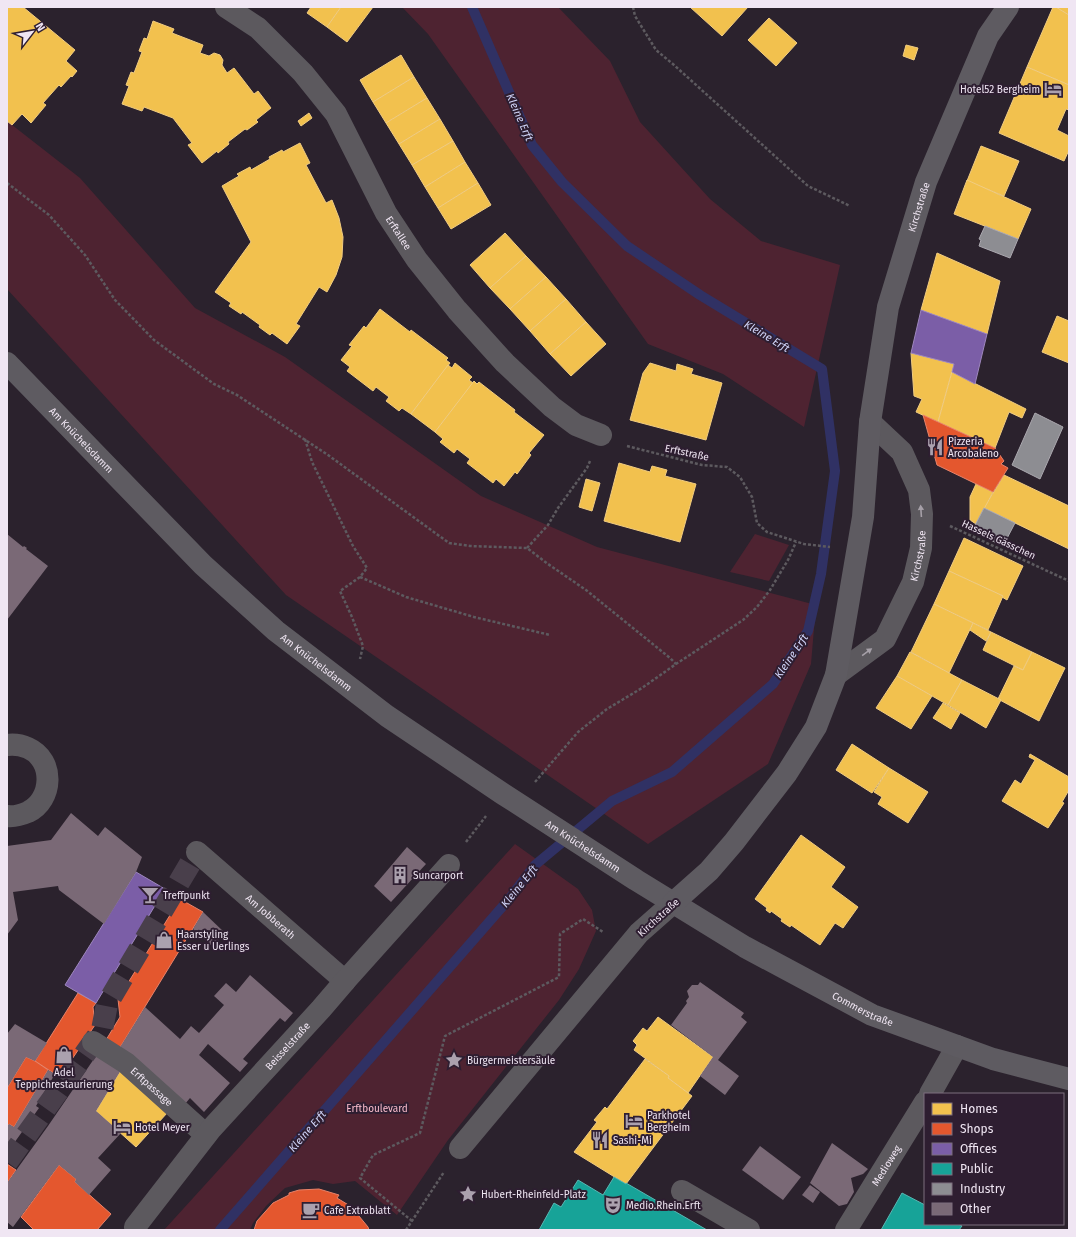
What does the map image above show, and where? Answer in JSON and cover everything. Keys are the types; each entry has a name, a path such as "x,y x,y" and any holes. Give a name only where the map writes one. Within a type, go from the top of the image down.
{"main road":[{"name":"Kirchstraße","path":"673,903 709,871 734,842 787,772 816,727 836,675 863,517 870,422 888,307 926,182 988,36 1008,7"},
{"name":"Am Knüchelsdamm","path":"7,363 202,565 276,631 387,716 510,798 673,903"},
{"name":"Commerstraße","path":"673,903 745,947 872,1015 993,1059 1069,1079"}],"street":[{"name":"Erftallee","path":"226,7 258,28 303,72 336,114 386,213 417,260 457,310 505,363 552,407 576,425 601,435"},
{"name":"Kirchstraße","path":"836,675 885,640 913,582 921,548 922,514 920,490 902,452 870,422"},
{"path":"7,745 16,744 28,748 36,753 44,763 48,779 46,792 41,802 33,809 22,815 7,816"},
{"name":"Am Jobberath","path":"197,852 345,981"},
{"name":"Beisselstraße","path":"133,1228 206,1135 449,865"},
{"name":"Kirchstraße","path":"460,1148 639,933 673,903"},
{"name":"Erftpassage","path":"93,1042 126,1063 206,1135"},
{"path":"931,1093 958,1046"},
{"name":"Medioweg","path":"846,1230 924,1104"},
{"path":"682,1191 749,1230"}],"path":[{"path":"634,7 635,16 656,50 808,186 850,206"},
{"path":"7,183 49,215 85,255 115,300 154,340 214,384 237,395 305,439 449,544 527,548 586,590 676,664"},
{"name":"Erftstraße","path":"601,435 627,446 648,452 702,465 727,467 740,477 752,497 757,523 767,532 804,544 832,547"},
{"path":"527,548 548,525 558,508 587,468 601,435"},
{"path":"305,439 312,462 353,546 367,568 360,577 340,591 363,646 354,692"},
{"name":"Hassels Gässchen","path":"922,514 1069,581"},
{"path":"449,865 510,798 578,732 607,709 642,688 743,620 757,608 788,560 796,542"},
{"path":"360,577 406,597 474,617 550,635"},
{"path":"412,1221 360,1178 373,1155 420,1133 445,1036 559,977 560,934 583,919 628,947"},
{"path":"406,1230 460,1148"}],"green space":[{"path":"402,7 558,7 610,61 640,122 710,199 761,241 840,265 804,427 723,374 648,344 428,34"},
{"path":"7,121 80,178 195,308 285,357 481,496 597,547 816,605 811,664 768,764 648,844 286,595 7,289"},
{"path":"755,534 789,545 769,581 730,572"},
{"name":"Erftboulevard","path":"515,844 578,889 592,910 596,931 579,969 559,1000 448,1140 397,1215 355,1181 333,1184 313,1180 285,1188 266,1206 253,1223 250,1230 164,1230"}],"building: Homes":[{"path":"8,7 23,7 75,50 66,61 77,71 61,87 59,85 43,103 46,105 31,123 22,114 12,125 7,121"},
{"path":"311,7 341,7 327,27 307,13"},
{"path":"341,7 373,7 347,42 327,27"},
{"path":"690,7 748,7 722,36"},
{"path":"1053,7 1056,7 1069,15 1069,85 1027,67"},
{"path":"1056,7 1069,7 1069,15"},
{"path":"769,18 797,43 776,66 748,40"},
{"path":"153,21 174,29 172,33 203,45 200,53 209,56 214,53 220,55 223,60 222,65 227,73 234,68 254,94 258,91 271,108 256,120 258,122 247,130 245,129 228,142 229,144 218,153 217,151 202,163 188,145 192,143 173,118 144,107 142,111 122,104 129,86 126,85 131,72 134,73 142,52 139,51 144,38 147,39"},
{"path":"906,45 918,48 914,60 903,56"},
{"path":"401,55 414,77 373,102 360,80"},
{"path":"1027,67 1069,85 1069,110 1066,109 1057,130 1069,136 1069,150 1064,161 999,133"},
{"path":"414,77 427,98 386,123 373,102"},
{"path":"427,98 440,119 399,144 386,123"},
{"path":"309,113 312,118 301,126 298,121"},
{"path":"440,119 453,141 412,165 399,144"},
{"path":"453,141 465,162 425,187 412,165"},
{"path":"300,143 310,163 306,165 326,203 332,200 339,218 343,237 342,257 336,275 327,292 319,287 296,324 300,326 287,344 272,333 270,335 259,327 260,325 242,312 241,314 229,306 231,303 215,292 251,242 222,186 239,176 237,174 250,167 251,170 270,159 269,157 282,150 283,152"},
{"path":"981,146 1019,161 1004,196 967,181"},
{"path":"465,162 478,183 438,208 425,187"},
{"path":"967,180 1031,209 1018,239 954,214"},
{"path":"478,183 491,205 451,229 438,208"},
{"path":"505,233 526,256 490,288 470,265"},
{"path":"937,253 1000,281 987,334 921,310"},
{"path":"526,256 546,277 510,309 490,288"},
{"path":"546,277 566,299 530,331 510,309"},
{"path":"566,299 586,322 550,354 530,331"},
{"path":"380,309 448,358 446,360 450,363 411,414 402,408 399,411 386,401 389,397 376,387 373,391 347,371 350,367 341,360 352,346 349,345 364,326 366,328"},
{"path":"1057,316 1069,321 1069,363 1042,352"},
{"path":"586,322 606,344 571,376 550,354"},
{"path":"911,353 954,364 938,422 916,412 922,399 914,396"},
{"path":"455,363 472,377 469,380 473,383 435,432 411,414 448,365 452,368"},
{"path":"650,363 676,371 677,364 693,369 691,374 722,383 706,440 630,420 643,373"},
{"path":"952,372 1026,409 1022,418 1009,412 995,448 938,422"},
{"path":"474,381 477,384 479,382 544,435 529,453 531,455 517,474 515,472 504,486 496,479 493,483 467,463 470,459 457,449 454,453 440,442 443,439 435,432"},
{"path":"619,463 650,472 652,466 667,470 665,476 696,484 680,542 604,521"},
{"path":"1004,475 1069,506 1069,549 984,508"},
{"path":"586,479 600,483 592,511 579,507"},
{"path":"976,484 993,492 976,524 970,520 970,497"},
{"path":"964,538 1023,566 1007,600 1002,597 1003,596 949,571"},
{"path":"949,571 1003,596 988,630 934,604"},
{"path":"934,604 973,623 949,673 911,652"},
{"path":"973,623 991,632 986,641 970,630"},
{"path":"991,632 1032,652 1023,670 983,650"},
{"path":"910,652 962,680 948,705 897,676"},
{"path":"1032,652 1065,668 1039,721 998,699 1014,666 1023,670"},
{"path":"897,676 932,696 911,729 876,708"},
{"path":"962,680 1001,700 986,728 948,705"},
{"path":"943,703 960,713 951,729 933,718"},
{"path":"852,744 889,768 872,793 836,770"},
{"path":"1030,754 1069,777 1069,790 1062,802 1064,803 1048,828 1002,801 1015,780 1021,784 1035,760 1029,757"},
{"path":"889,768 928,792 908,823 878,804 882,797 874,792"},
{"path":"801,835 845,867 831,887 858,907 843,928 835,923 820,945 791,925 790,927 781,921 782,919 771,911 770,913 766,910 767,908 755,899"},
{"path":"658,1017 713,1057 688,1093 668,1078 669,1076 634,1050 637,1045 633,1041 643,1028 647,1031"},
{"name":"Parkhotel Bergheim","path":"645,1059 669,1076 668,1078 692,1096 626,1184 574,1152 597,1122 594,1120 605,1107 607,1109"},
{"path":"121,1070 168,1112 136,1147 96,1111"}],"building: Shops":[{"path":"923,415 995,448 1004,461 1001,464 1008,468 993,492 937,465"},
{"path":"180,899 203,912 119,1049 106,1040 120,1017 118,999"},
{"path":"78,993 96,1003 93,1007 95,1025 64,1071 55,1074 35,1061"},
{"path":"26,1057 48,1070 14,1127 9,1124 7,1127 7,1088"},
{"path":"7,1164 16,1170 7,1183"},
{"path":"59,1165 76,1179 75,1182 111,1214 97,1230 34,1230 21,1217"},
{"name":"Cafe Extrablatt","path":"319,1189 339,1195 337,1198 355,1209 354,1210 369,1230 254,1230 257,1221 273,1203 289,1195 289,1193 299,1190"}],"building: Offices":[{"path":"921,310 987,334 975,384 952,372 954,364 911,353"},
{"path":"136,872 165,889 96,1003 65,985"}],"building: Public":[{"name":"Medio.Rhein.Erft","path":"614,1177 707,1230 539,1230 554,1203 561,1207 578,1180 603,1195"},
{"path":"902,1193 924,1204 924,1225 962,1226 959,1230 881,1230"}],"building: Industry":[{"path":"985,226 1018,239 1010,258 979,246 981,240 979,239"},
{"path":"1035,413 1063,427 1040,479 1012,465"},
{"path":"984,508 1015,523 1003,546 972,531"}],"building: Other":[{"path":"7,534 23,547 24,546 27,548 26,549 48,566 7,620"},
{"path":"71,813 98,836 105,827 142,857 136,872 104,924 59,890 58,886 13,892 18,920 7,935 7,846 51,840"},
{"name":"Suncarport","path":"407,847 426,864 391,902 374,886"},
{"path":"203,912 225,933 213,947 193,929"},
{"path":"250,975 293,1013 285,1022 280,1018 243,1059 248,1063 240,1072 208,1044 199,1055 230,1083 204,1112 190,1098 185,1104 119,1049 145,1007 180,1039 191,1026 199,1033 224,1005 214,996 226,983 236,992"},
{"path":"700,982 744,1013 741,1017 747,1022 718,1060 739,1076 725,1095 700,1076 713,1057 671,1025 687,1003 686,1001 689,997 687,991 692,985 698,985"},
{"path":"15,1024 47,1043 35,1061 26,1057 7,1088 7,1034"},
{"path":"98,1053 121,1070 96,1111 121,1133 98,1158 111,1170 89,1195 75,1182 76,1179 59,1165 13,1227 7,1222 7,1183"},
{"path":"48,1070 55,1074 36,1106 39,1108 7,1153 7,1127 9,1124 14,1127"},
{"path":"832,1143 868,1169 863,1174 851,1178 854,1192 847,1204 839,1206 810,1183"},
{"path":"760,1146 801,1177 783,1200 742,1170"},
{"path":"810,1185 820,1192 813,1203 802,1195"}],"waterway":[{"name":"Kleine Erft","path":"220,1230 510,898 535,865 612,801 672,772 773,684 808,631 821,574 835,471 822,369 700,295 627,246 562,182 532,145 472,7"}],"tunnel":[{"path":"7,1162 102,1030 107,1004 197,852"}],"place":[{"name":"Hotel52 Bergheim","path":"1053,89"},
{"name":"Pizzeria Arcobaleno","path":"935,447"},
{"name":"Suncarport","path":"400,875"},
{"name":"Treffpunkt","path":"150,895"},
{"name":"Haarstyling Esser u Uerlings","path":"164,940"},
{"name":"Adel Teppichrestaurierung","path":"64,1055"},
{"name":"Bürgermeistersäule","path":"454,1060"},
{"name":"Parkhotel Bergheim","path":"634,1121"},
{"name":"Hotel Meyer","path":"122,1127"},
{"name":"Sashi-Mi","path":"600,1140"},
{"name":"Hubert-Rheinfeld-Platz","path":"468,1194"},
{"name":"Medio.Rhein.Erft","path":"613,1205"},
{"name":"Cafe Extrablatt","path":"311,1210"}]}
